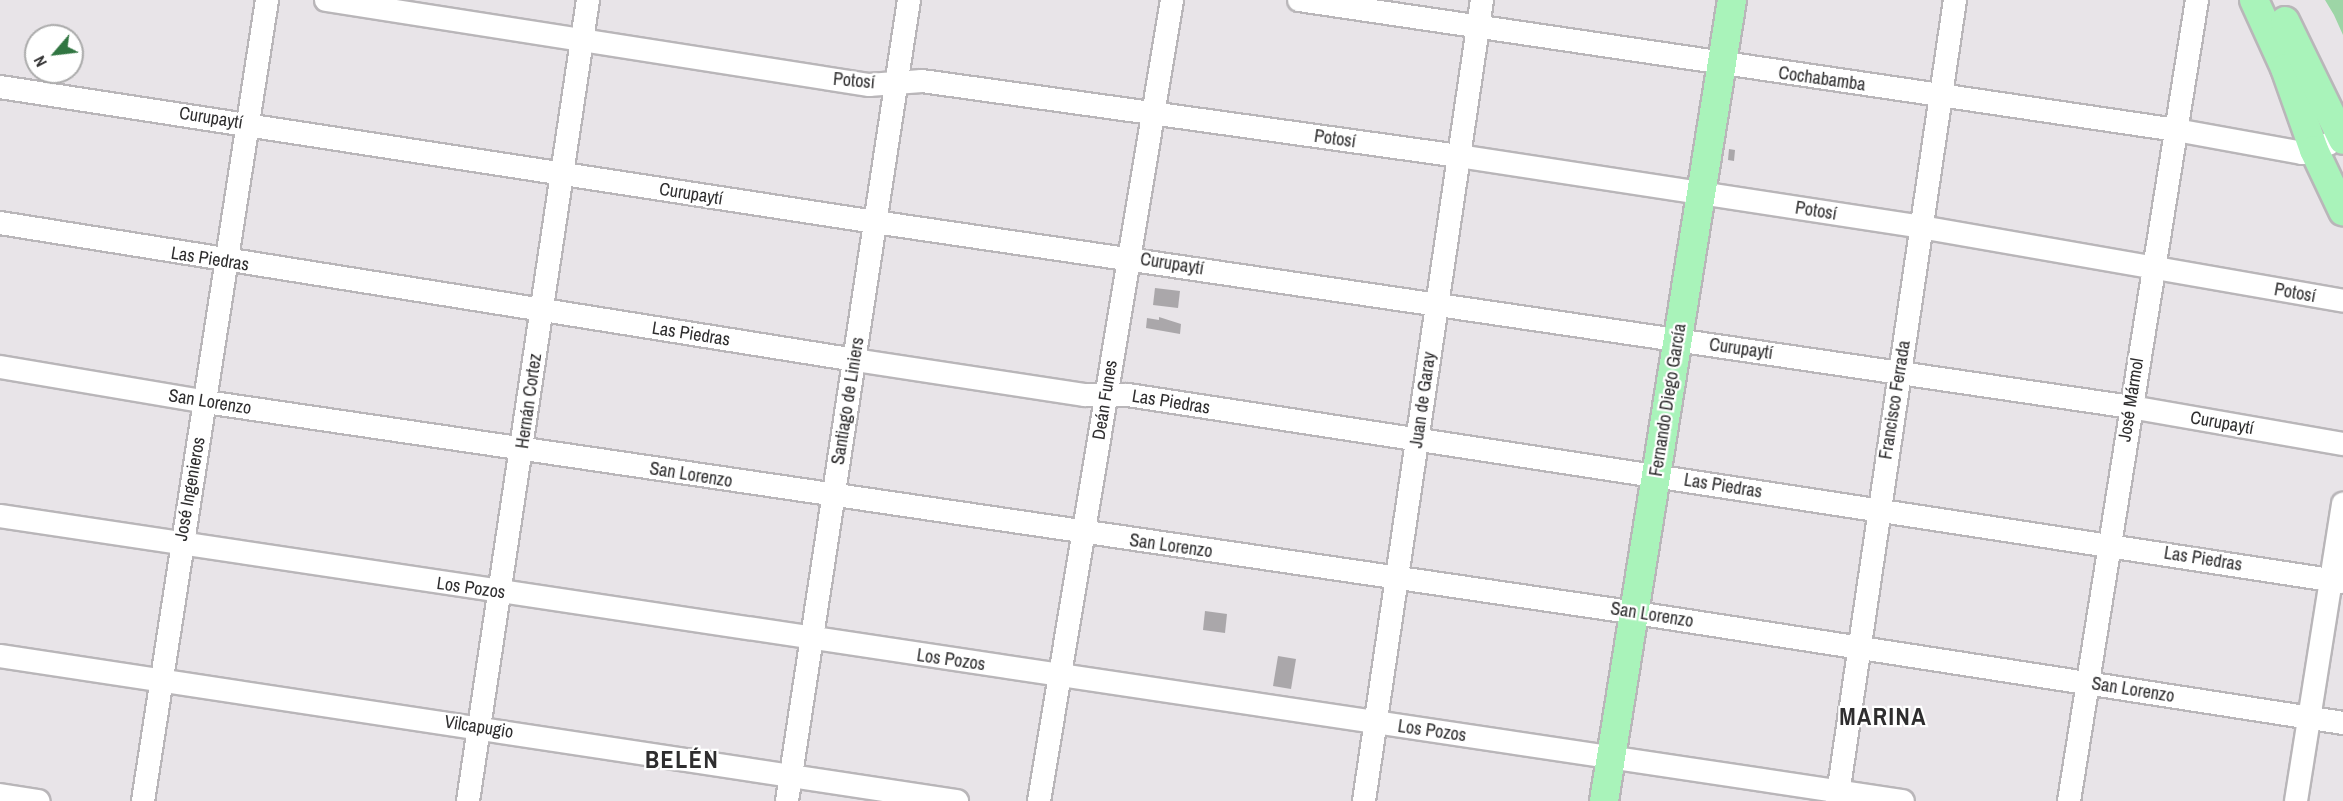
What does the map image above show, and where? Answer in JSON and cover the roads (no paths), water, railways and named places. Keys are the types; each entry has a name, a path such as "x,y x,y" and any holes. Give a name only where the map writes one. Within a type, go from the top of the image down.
{"main road":[{"name":"Fernando Diego García","path":"1604,801 1636,613 1655,476 1732,0"},
{"path":"2254,0 2285,68 2314,150 2343,211"},
{"path":"2274,0 2342,139"}],"street":[{"name":"José Ingenieros","path":"143,801 267,0"},
{"name":"Potosí","path":"326,0 869,85 922,81 1459,156 1921,227 2343,301"},
{"name":"Hernán Cortez","path":"468,801 482,728 588,0"},
{"name":"Santiago de Liniers","path":"787,801 909,0"},
{"name":"Deán Funes","path":"1038,801 1172,0"},
{"name":"Cochabamba","path":"1299,0 1478,29 2176,130 2302,153 2342,139"},
{"name":"Juan de Garay","path":"1364,801 1482,0"},
{"name":"Francisco Ferrada","path":"1838,796 1862,648 1879,510 1955,0"},
{"name":"José Mármol","path":"2069,801 2091,683 2108,544 2151,268 2197,0"},
{"name":"Curupaytí","path":"0,87 875,222 2131,407 2343,444"},
{"name":"Las Piedras","path":"0,223 227,262 855,360 1085,395 1105,394 2337,580"},
{"name":"San Lorenzo","path":"0,367 206,402 523,448 832,497 1397,577 2343,723"},
{"path":"2296,801 2309,718 2337,580 2343,504"},
{"name":"Los Pozos","path":"0,516 1611,758 1838,796 1903,801"},
{"name":"Vilcapugio","path":"0,656 791,774 957,801"},
{"path":"0,795 39,801"}],"district":[{"name":"MARINA","path":"1883,717"},
{"name":"BELÉN","path":"682,760"}]}
